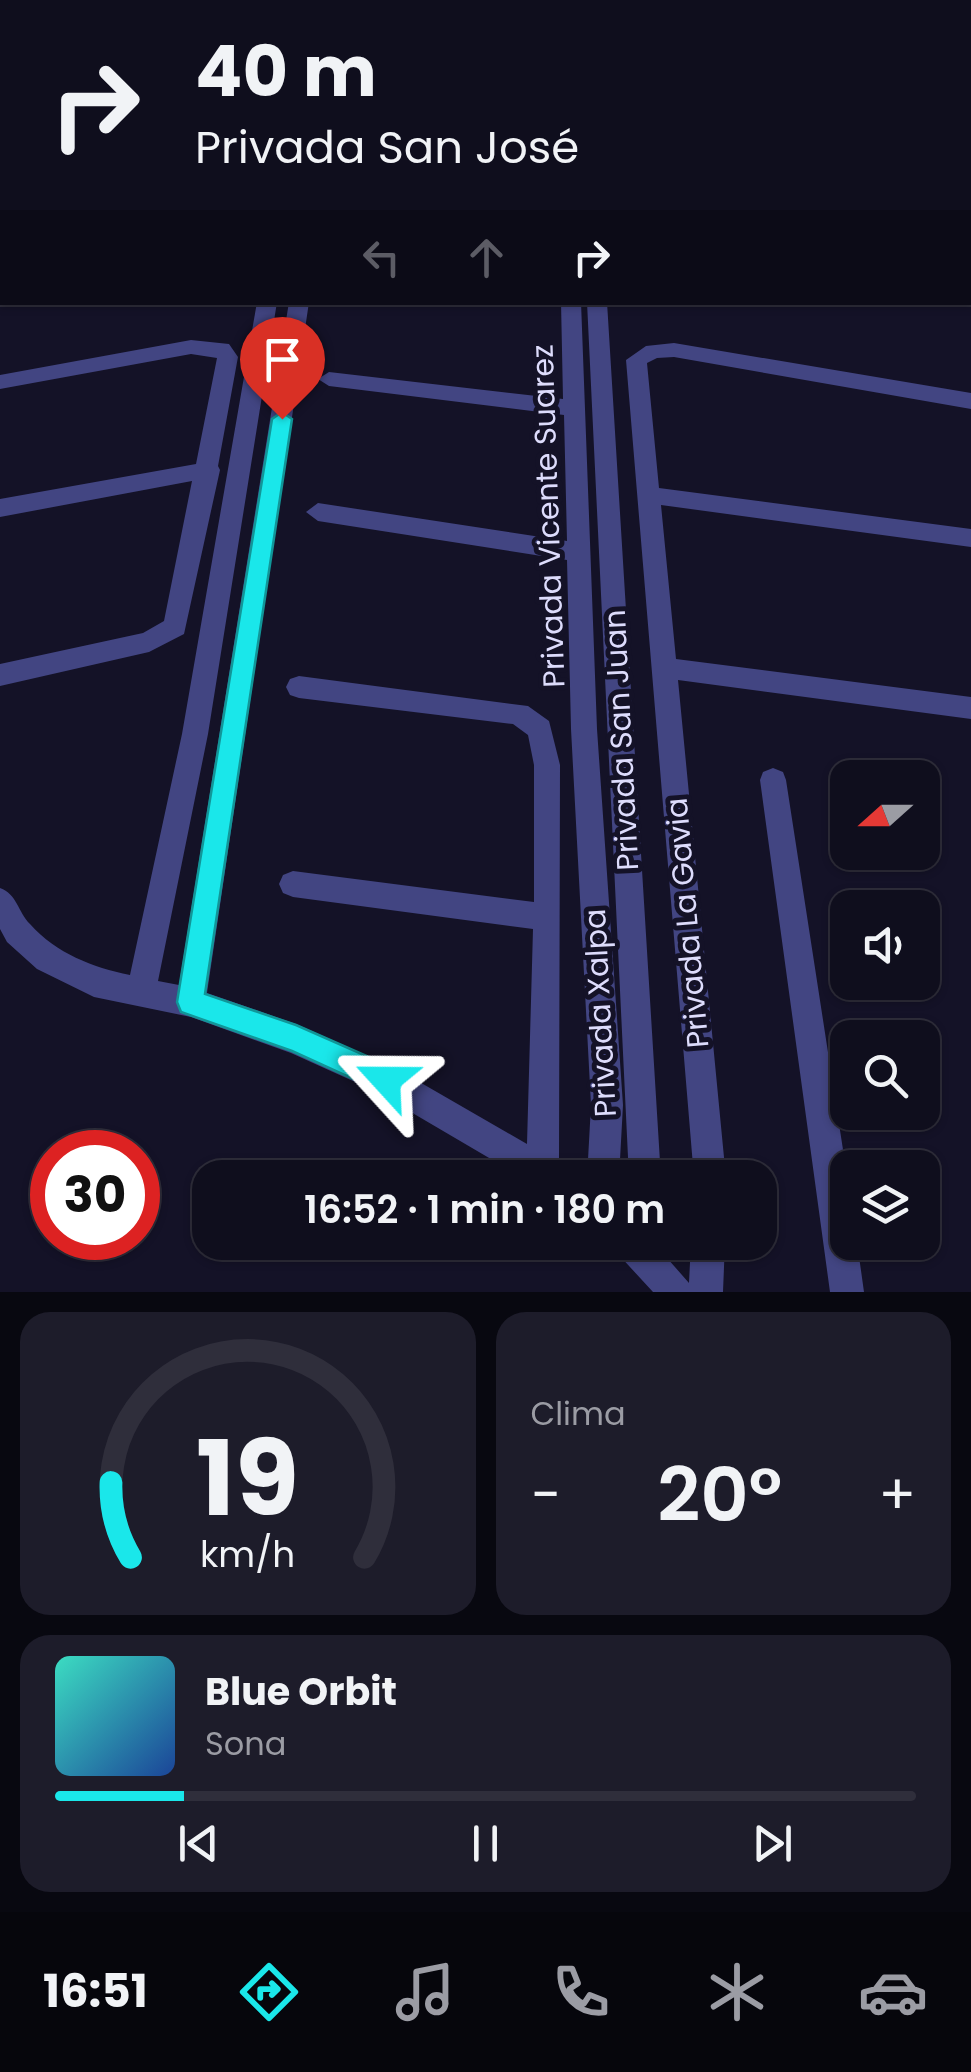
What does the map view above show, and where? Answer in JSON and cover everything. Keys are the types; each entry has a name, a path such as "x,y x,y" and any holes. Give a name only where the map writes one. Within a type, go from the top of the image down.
{"street":[{"path":"141,991 158,921 216,614 267,305"},
{"path":"190,1002 299,305"},
{"name":"Privada Vicente Suarez","path":"571,305 584,728"},
{"name":"Privada San Juan","path":"597,305 644,1160"},
{"path":"0,382 191,348 222,349 228,357 175,627 150,642 0,674"},
{"name":"Privada La Gavia","path":"708,1160 636,360 653,351 674,350 971,401"},
{"path":"329,379 574,408"},
{"path":"0,508 208,470"},
{"path":"651,495 971,538"},
{"path":"318,512 576,552"},
{"path":"665,668 971,708"},
{"path":"299,688 519,714 540,729 547,765 549,1160"},
{"name":"Privada Xalpa","path":"584,728 607,1105 604,1160"},
{"path":"773,780 846,1292"},
{"path":"293,884 548,917"},
{"path":"2,914 48,960 94,982 190,1002 296,1039 386,1080 526,1160"},
{"path":"650,1260 676,1292"},
{"path":"706,1292 707,1260"}],"route":[{"path":"282,419 190,1002 296,1039 386,1080"}]}
